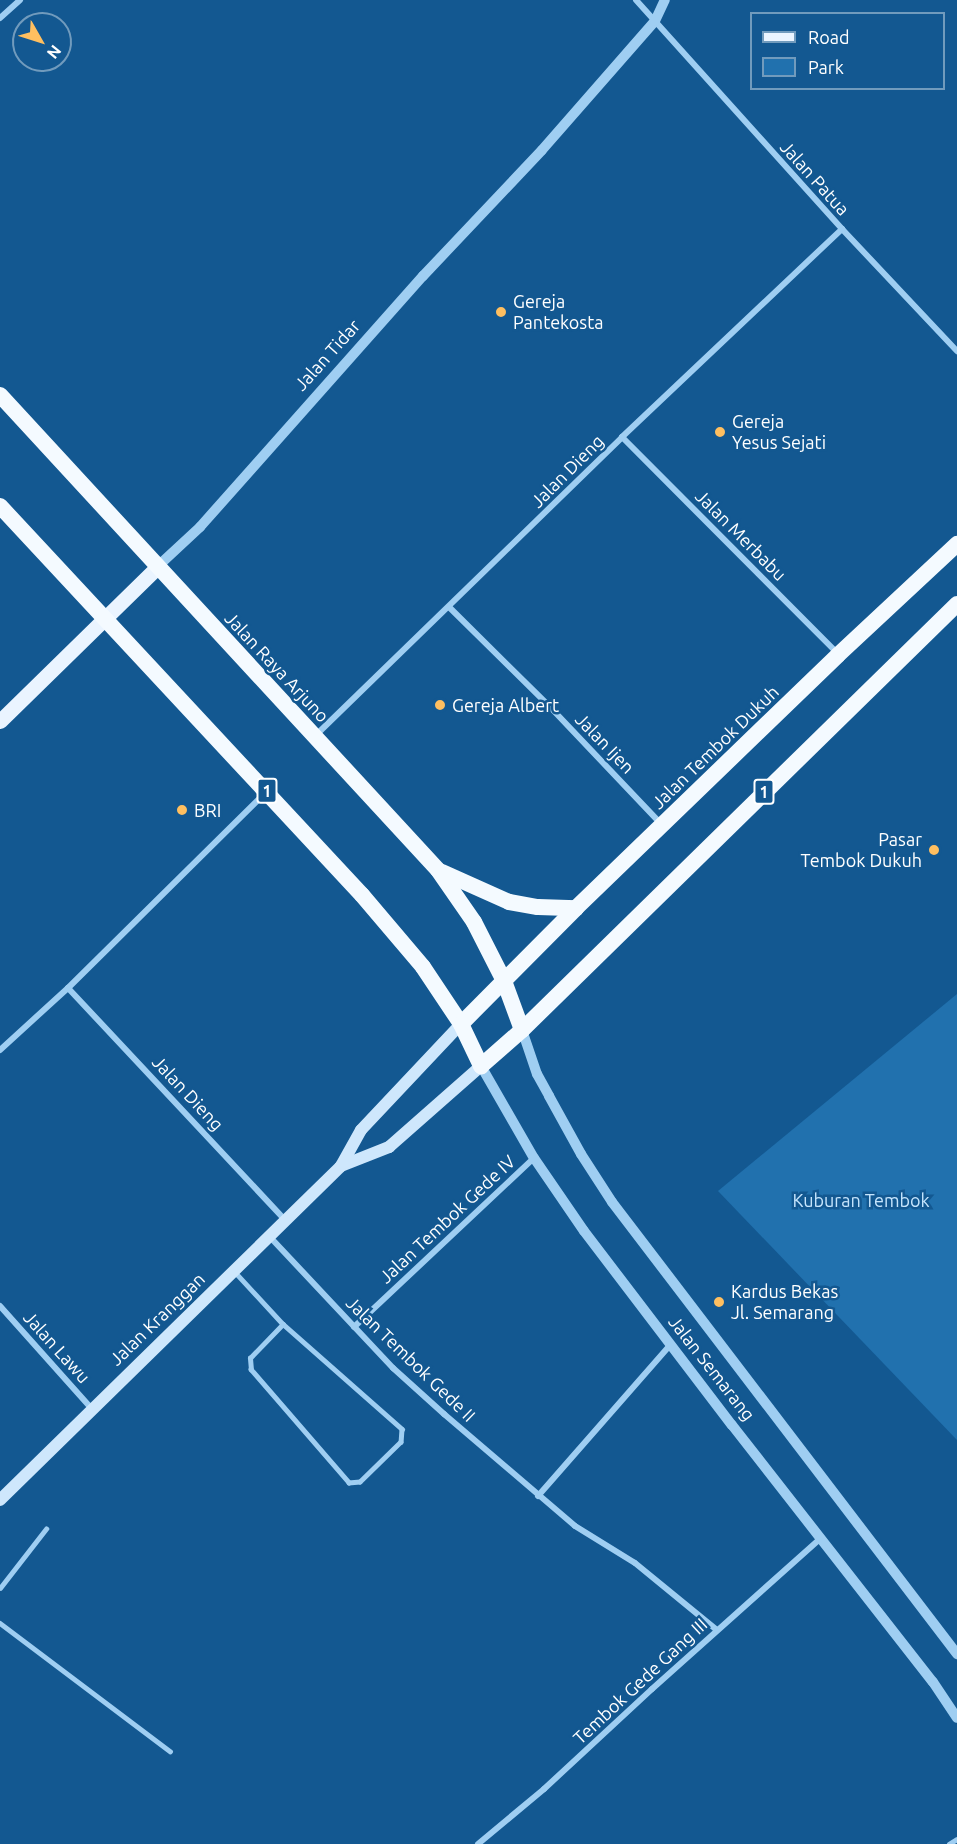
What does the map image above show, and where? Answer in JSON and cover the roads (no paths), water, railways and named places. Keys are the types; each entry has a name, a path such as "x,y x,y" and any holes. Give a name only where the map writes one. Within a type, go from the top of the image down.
{"highway":[{"name":"Jalan Raya Arjuno","path":"0,395 438,870 474,922 504,981"},
{"name":"1","path":"0,506 323,851 423,967 461,1024"},
{"name":"Jalan Tembok Dukuh","path":"461,1024 576,908 838,655 957,544"},
{"name":"1","path":"522,1030 957,604"},
{"path":"438,870 508,902 538,907 576,908"},
{"name":"Jalan Semarang","path":"504,981 522,1030"},
{"name":"Jalan Semarang","path":"461,1024 481,1066"},
{"name":"Jalan Kranggan","path":"481,1066 522,1030"}],"main road":[{"name":"Jalan Tidar","path":"0,721 157,567"},
{"name":"Jalan Kranggan","path":"0,1500 235,1272 340,1166 361,1131 461,1024"},
{"name":"Jalan Kranggan","path":"340,1166 389,1148 481,1066"}],"street":[{"path":"0,18 20,0"},
{"name":"Jalan Patua","path":"636,0 842,229 957,351"},
{"name":"Jalan Tidar","path":"157,567 200,527 423,276 542,150 655,21 665,0"},
{"name":"Jalan Dieng","path":"315,736 622,437 842,229"},
{"name":"Jalan Merbabu","path":"622,437 838,655"},
{"name":"Jalan Ijen","path":"449,607 662,825"},
{"path":"0,1050 68,988 267,791"},
{"name":"Jalan Dieng","path":"68,988 285,1220"},
{"name":"Jalan Semarang","path":"522,1030 537,1074 581,1154 612,1202 957,1654"},
{"name":"Jalan Semarang","path":"481,1066 534,1158 584,1231 933,1682 957,1718"},
{"name":"Jalan Tembok Gede IV","path":"354,1327 534,1158"},
{"name":"Jalan Tembok Gede II","path":"270,1237 393,1368 538,1496 575,1526 635,1563 717,1630"},
{"name":"Jalan Lawu","path":"0,1306 92,1409"},
{"path":"538,1496 670,1345"},
{"name":"Tembok Gede Gang III","path":"478,1844 561,1774 717,1630 822,1538"}],"lane":[{"path":"235,1272 284,1324 402,1429 401,1442 360,1482 349,1483 251,1370 250,1358 284,1324"},
{"path":"0,1588 46,1529"},
{"path":"0,1623 170,1751"},
{"path":"949,1844 957,1839"}],"place":[{"name":"Gereja Pantekosta","path":"501,312"},
{"name":"Gereja Yesus Sejati","path":"720,432"},
{"name":"Gereja Albert","path":"440,705"},
{"name":"BRI","path":"182,810"},
{"name":"Pasar Tembok Dukuh","path":"934,850"},
{"name":"Kardus Bekas Jl. Semarang","path":"719,1302"}],"park label":[{"name":"Kuburan Tembok","path":"861,1200"}]}
